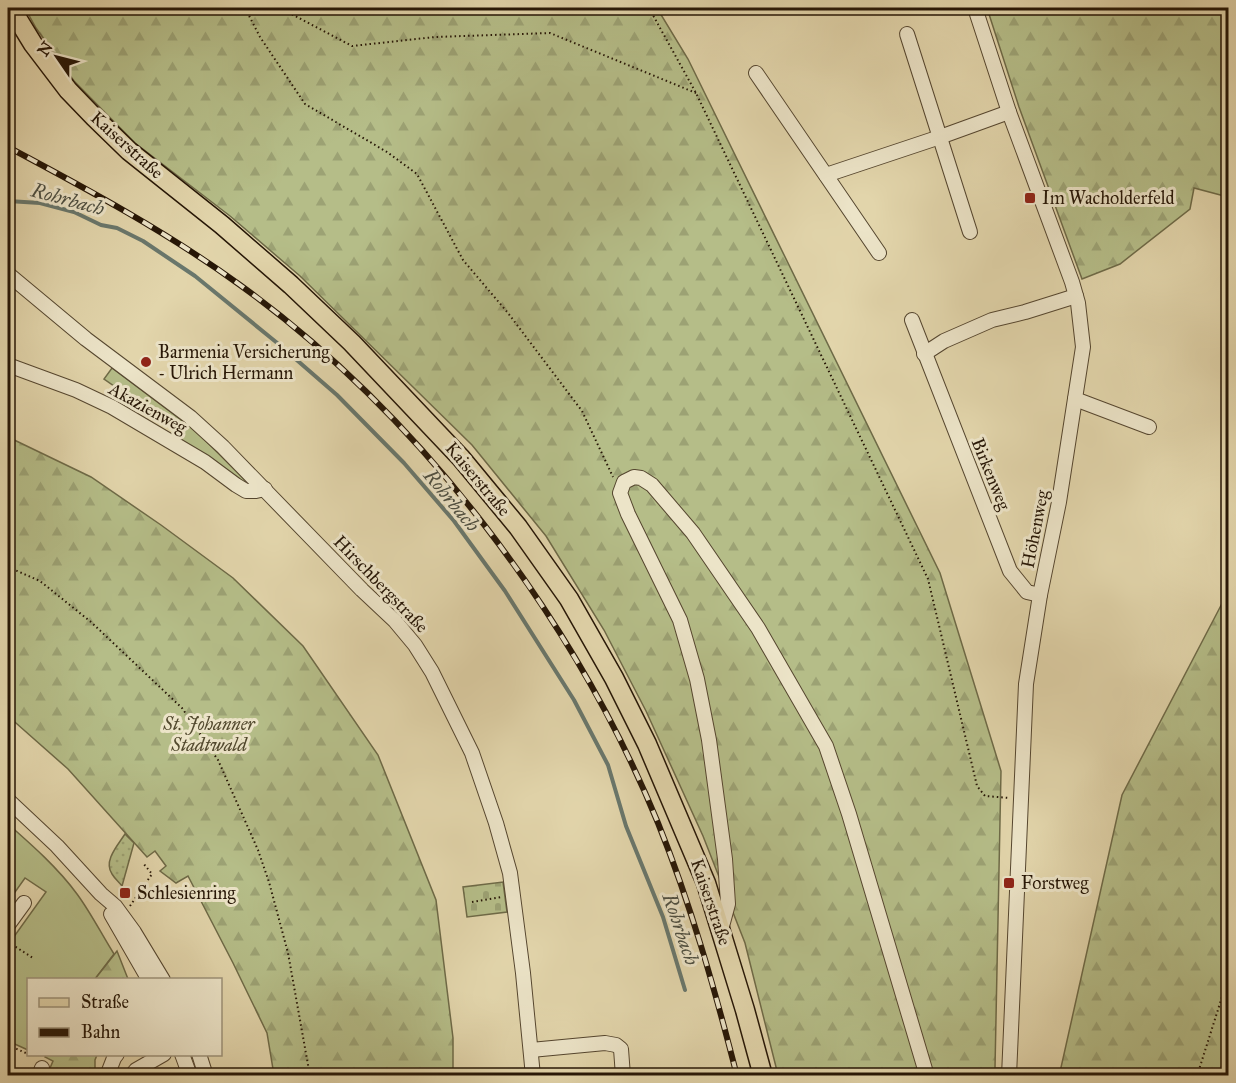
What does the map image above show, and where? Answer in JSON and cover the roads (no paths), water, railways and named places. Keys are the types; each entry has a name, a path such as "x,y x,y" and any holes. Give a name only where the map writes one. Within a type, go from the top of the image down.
{"main road":[{"name":"Kaiserstraße","path":"10,11 68,90 129,152 222,225 291,285 352,343 461,458 518,527 569,599 647,744 706,883 722,930 763,1076"}],"street":[{"name":"Höhenweg","path":"975,8 1009,112 1076,296 1083,347 1059,502 1040,595 1026,684 1009,1076"},
{"path":"907,34 970,232"},
{"path":"756,73 879,253"},
{"path":"826,175 1009,112"},
{"name":"Hirschbergstraße","path":"8,274 86,339 190,417 223,447 416,645 472,753 510,873 533,1076"},
{"path":"924,354 944,341 992,320 1076,296"},
{"name":"Birkenweg","path":"912,320 1010,572 1027,592 1040,595"},
{"name":"Akazienweg","path":"8,365 112,406 205,462 246,491 265,489"},
{"path":"1075,399 1149,427"},
{"path":"722,930 728,904 725,859 709,740 697,679 680,620 620,493 624,482 634,477 641,478 652,485 693,533 758,628 826,746 849,814 927,1076"},
{"path":"9,794 101,894 115,906 162,978"},
{"path":"101,894 148,978"},
{"path":"8,925 24,903"},
{"path":"132,950 140,978"},
{"path":"531,1050 605,1043 616,1045 621,1049 623,1076"},
{"path":"106,1076 105,1062 107,1056"},
{"path":"106,1076 116,1056"},
{"path":"131,1076 136,1070 160,1056"},
{"path":"183,1056 190,1076"},
{"path":"193,1056 205,1074"},
{"path":"200,1056 205,1074"}],"waterway":[{"name":"Rohrbach","path":"8,201 40,203 74,212 101,225 117,228 143,241 195,276 337,395 404,463 454,521 505,591 574,700 608,765 626,826 663,917 685,990"}],"railway":[{"path":"8,147 97,195 184,247 240,285 306,337 369,395 429,458 485,526 536,597 583,671 623,746 658,823 692,916 737,1076"}],"place":[{"name":"Im Wacholderfeld","path":"1030,198"},
{"name":"Barmenia Versicherung - Ulrich Hermann","path":"146,362"},
{"name":"Forstweg","path":"1009,883"},
{"name":"Schlesienring","path":"125,893"}],"park label":[{"name":"St. Johanner Stadtwald","path":"209,734"}]}
